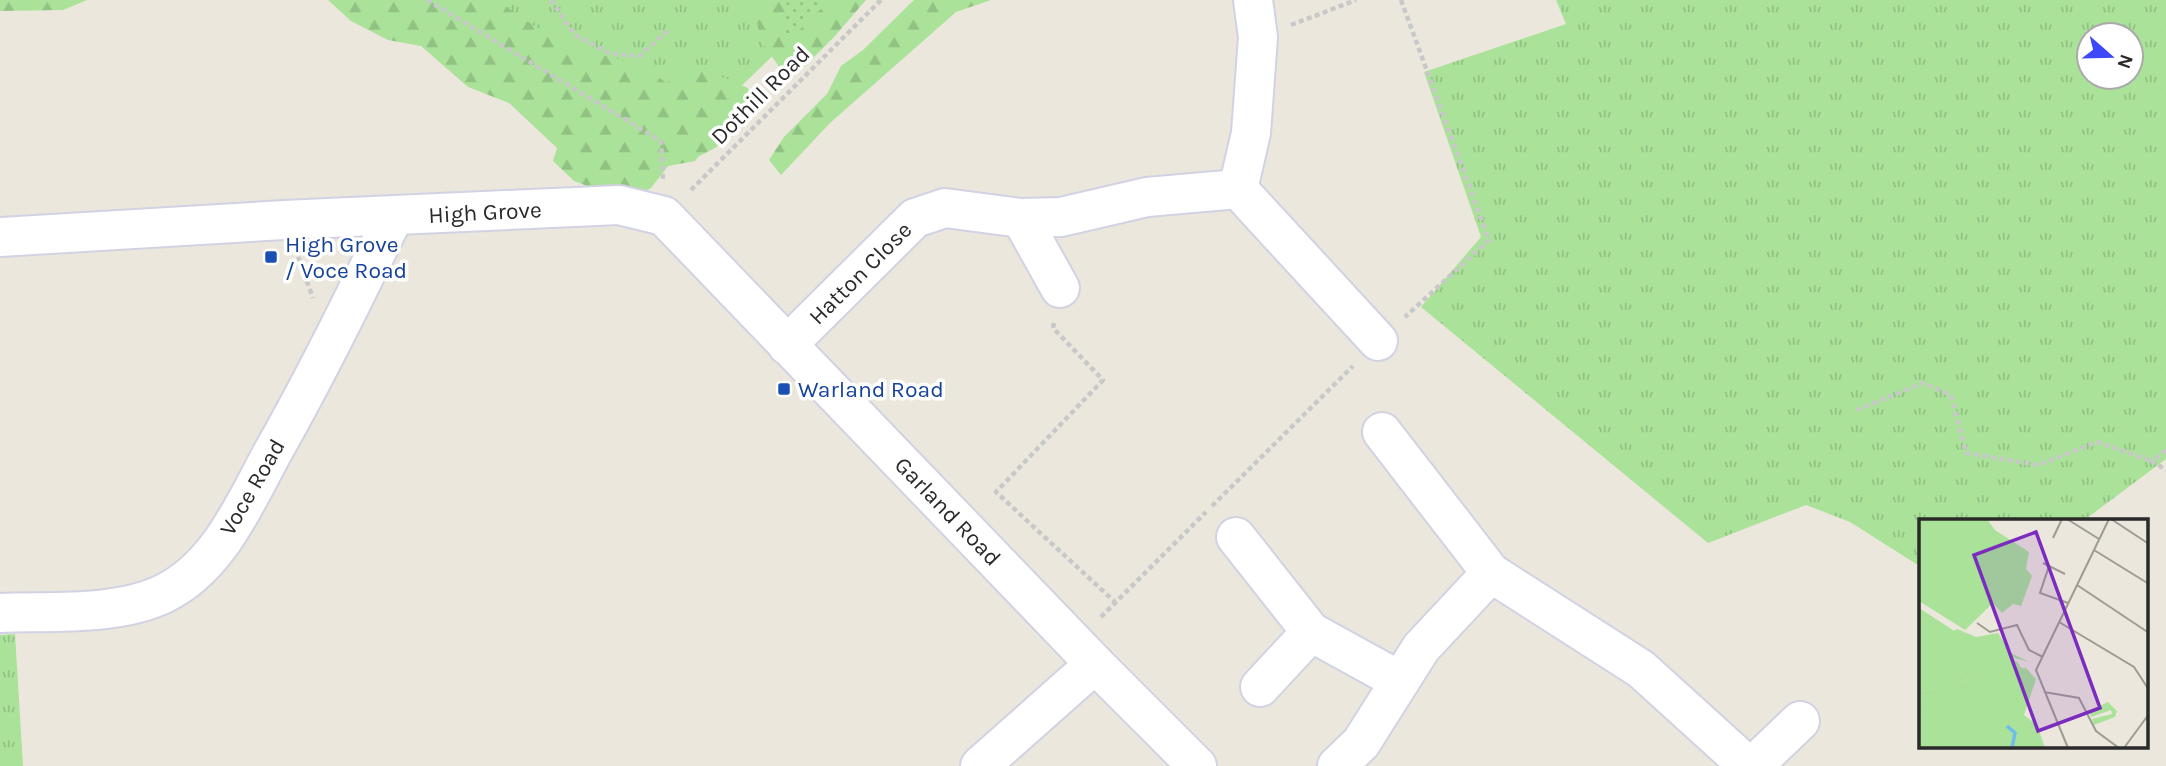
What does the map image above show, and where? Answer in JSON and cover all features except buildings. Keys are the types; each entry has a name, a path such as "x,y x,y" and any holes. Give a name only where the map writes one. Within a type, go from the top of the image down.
{"street":[{"path":"1253,0 1258,37 1251,133 1238,189 1378,341"},
{"name":"Hatton Close","path":"787,345 915,218 945,208 1021,218 1061,217 1147,197 1238,189"},
{"name":"High Grove","path":"0,237 284,220 619,205 664,216"},
{"name":"Voce Road","path":"0,613 113,608 140,603 164,593 188,578 208,559 227,533 331,346 394,216"},
{"name":"Garland Road","path":"664,216 1094,664 1197,766"},
{"path":"1021,218 1060,288"},
{"path":"1382,432 1491,573 1641,669 1750,766 1800,721"},
{"path":"1236,537 1311,632 1400,681"},
{"path":"1338,766 1361,743 1421,648 1491,573"},
{"path":"1260,687 1311,632"},
{"path":"980,766 1094,664"}],"path":[{"path":"427,0 662,141 664,216"},
{"path":"551,0 575,34 611,54 640,55 668,30"},
{"name":"Dothill Road","path":"664,216 881,0"},
{"path":"1258,37 1356,0"},
{"path":"284,220 331,346"},
{"path":"1060,288 1053,328 1104,380 996,492 1115,602"},
{"path":"1857,410 1923,383 1951,395 1966,453 2038,465 2097,442 2152,461 2166,470"},
{"path":"2152,461 2166,450"}],"green space":[{"path":"0,0 87,0 63,10 0,11"},
{"path":"328,0 499,0 507,8 557,39 636,64 666,83 676,76 696,71 716,75 748,88 748,111 744,121 729,138 695,161 668,166 651,188 627,201 574,181 553,161 557,148 509,103 468,87 421,46 388,40 351,21"},
{"path":"469,0 787,0 783,46 690,135"},
{"path":"752,0 866,0 799,72 780,68 761,41"},
{"path":"787,0 830,0 783,46"},
{"path":"914,0 991,0 956,12 830,123 781,175 769,160 784,137 827,94 841,66 863,50"},
{"path":"1556,0 2166,0 2166,459 2086,519 1919,519 1919,566 1850,522 1806,505 1708,543 1421,307 1481,237 1424,72 1566,24"},
{"path":"15,634 23,766 0,766 0,635"}],"place":[{"name":"High Grove / Voce Road","path":"271,257"},
{"name":"Warland Road","path":"784,389"}]}
